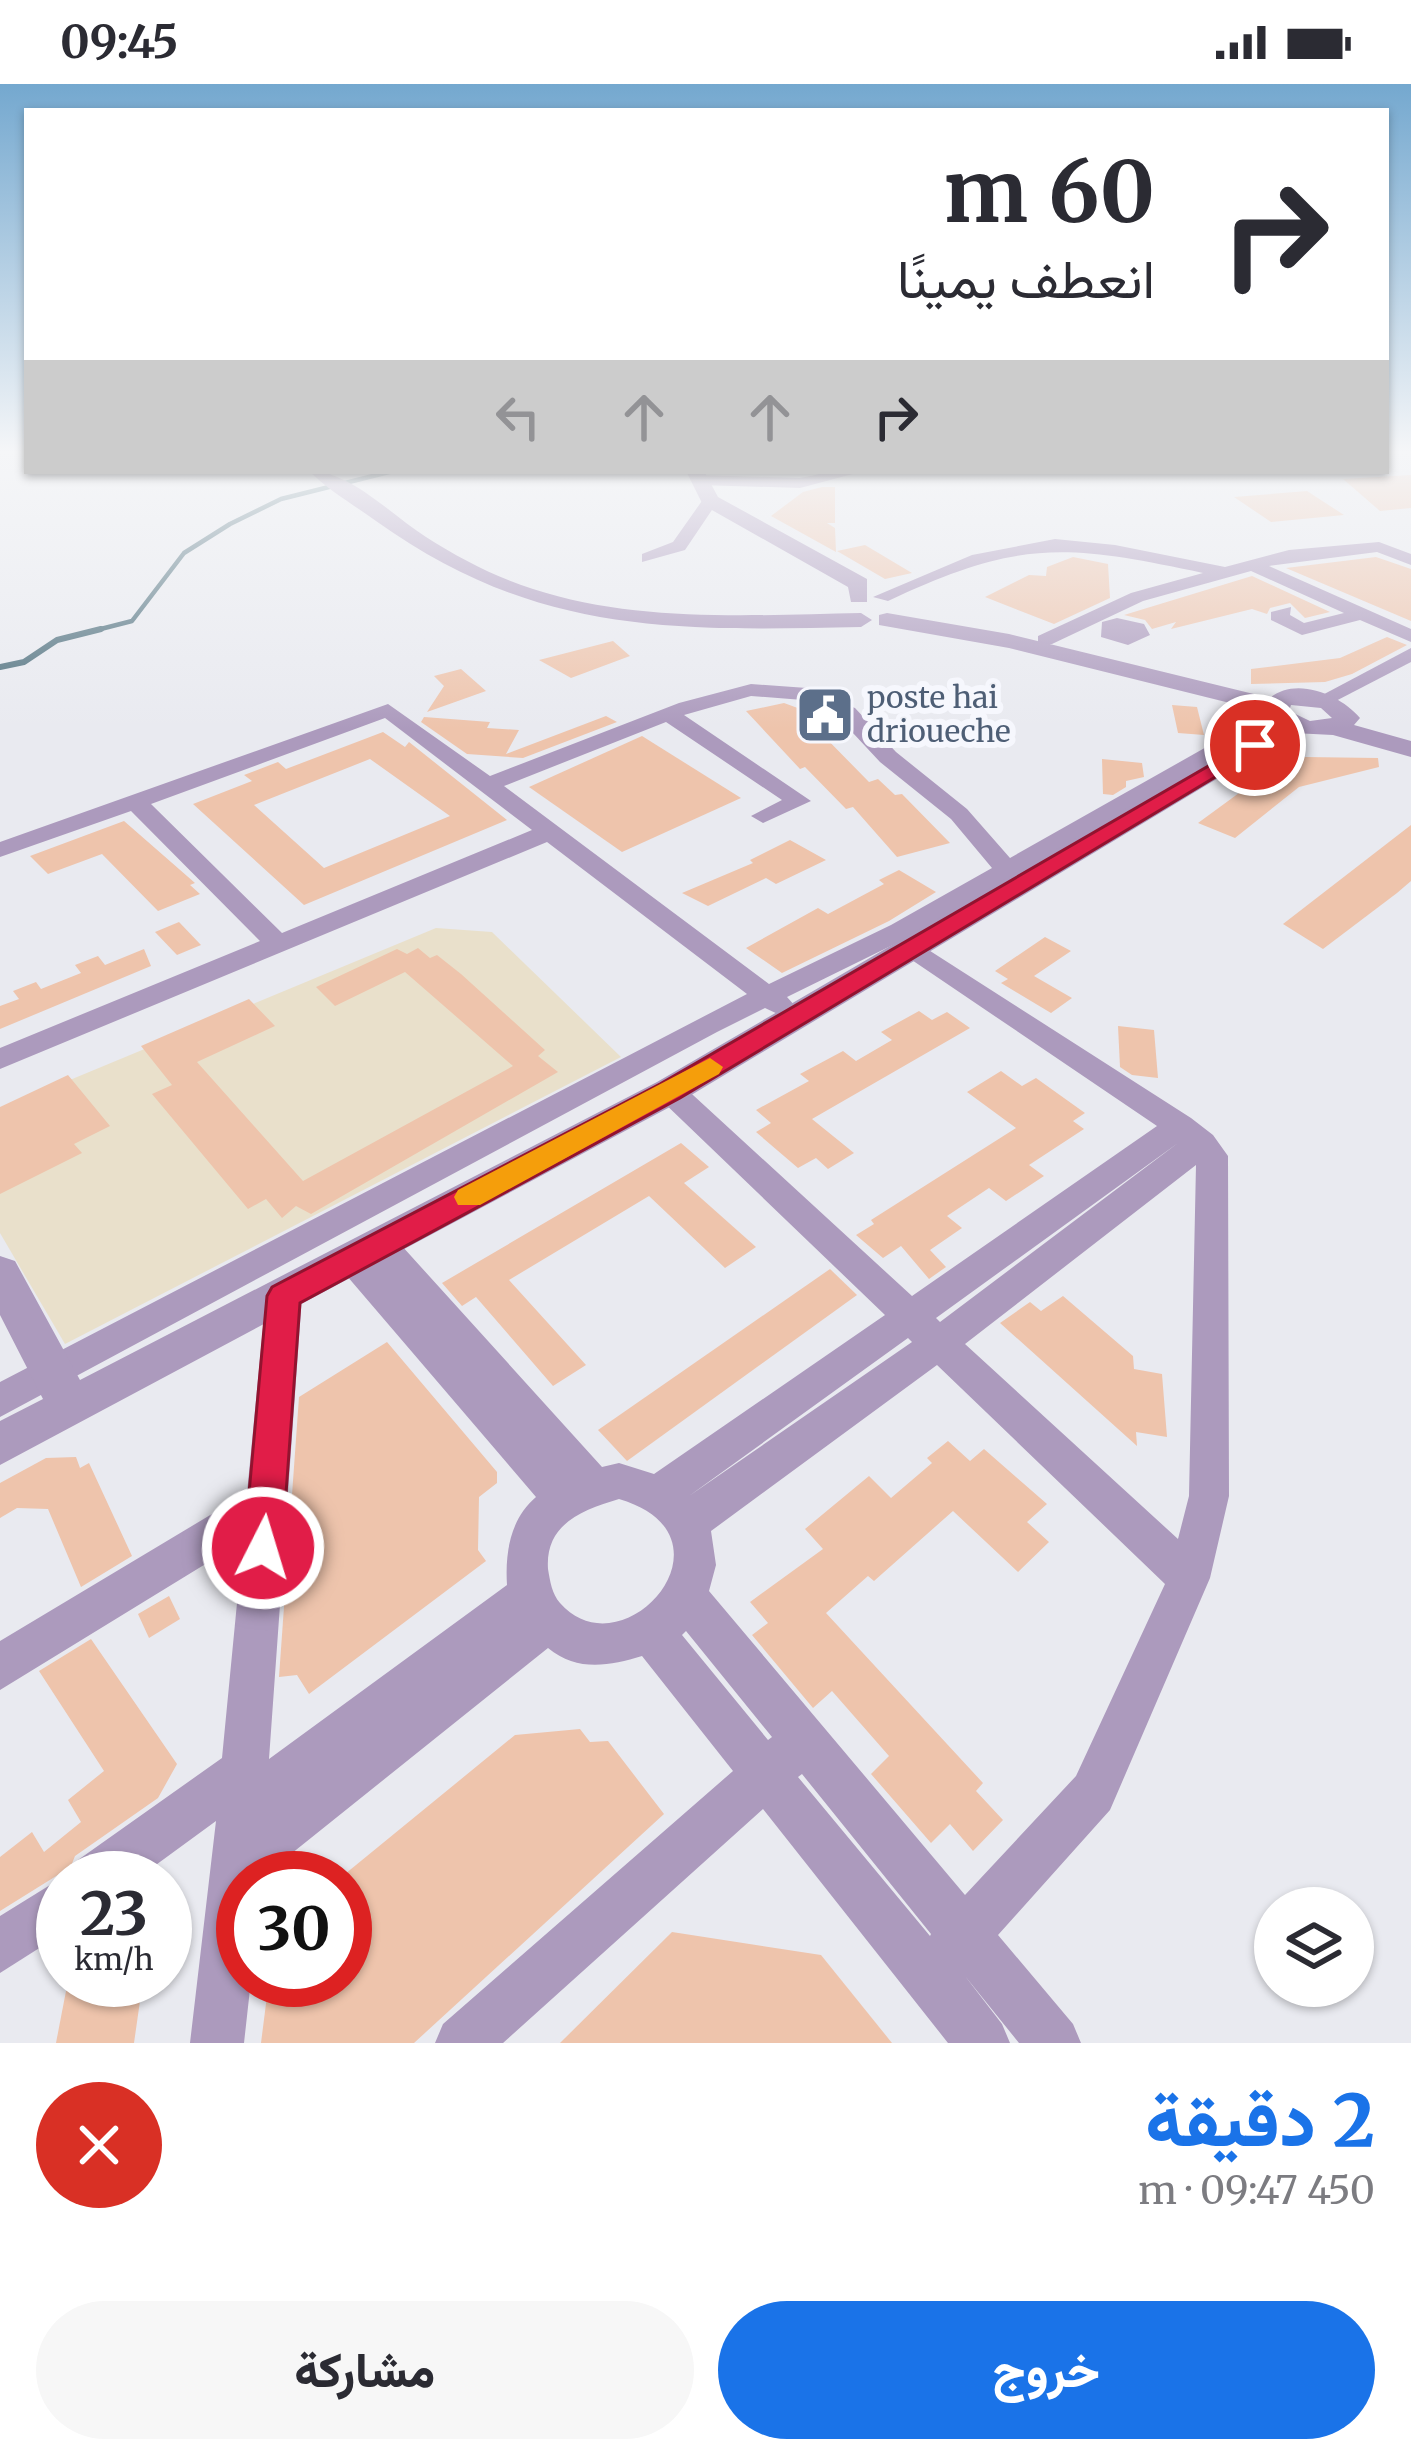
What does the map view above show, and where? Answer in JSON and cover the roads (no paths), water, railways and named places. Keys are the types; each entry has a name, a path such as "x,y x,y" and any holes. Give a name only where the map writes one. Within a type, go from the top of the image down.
{"street":[{"path":"428,545 449,560 578,606 665,619 872,609 1411,740"},
{"path":"457,545 512,582 640,605 872,609 1045,640 1281,710"},
{"path":"648,558 679,545"},
{"path":"798,545 859,584 872,609"},
{"path":"872,609 1001,554 1047,546 1084,546 1232,573"},
{"path":"1045,640 1117,606 1166,596 1289,555 1379,547 1411,560"},
{"path":"1255,566 1411,636"},
{"path":"789,610 841,591 844,580 838,570"},
{"path":"1284,611 1278,616 1302,629 1363,614"},
{"path":"1075,622 1106,630 1122,624 1148,634"},
{"path":"0,1444 62,1390 179,1306 707,1025 783,1007 914,948 1281,710 1323,700 1411,654"},
{"path":"487,785 668,714 751,690 807,694 847,713 888,757 959,814 1007,870"},
{"path":"1323,700 1342,709 1341,723"},
{"path":"0,850 388,710 783,1007"},
{"path":"0,1401 62,1390 278,1300 670,1091 783,1007 1007,870 1248,734 1281,710"},
{"path":"668,714 799,801 763,816"},
{"path":"1341,723 1411,749"},
{"path":"135,801 280,946"},
{"path":"0,1059 549,832"},
{"path":"914,948 1191,1134 1213,1156 1209,1496 1189,1578 1094,1793 964,1934 931,1978"},
{"path":"670,1091 1189,1578"},
{"path":"673,1509 910,1316 1191,1134"},
{"path":"673,1509 938,1343 1191,1134"},
{"path":"326,1228 366,1252 576,1491"},
{"path":"0,1273 62,1390"},
{"path":"179,1306 278,1300"},
{"path":"238,1851 267,1503 278,1300"},
{"path":"619,1481 673,1509 696,1569 686,1597 668,1621 633,1641 601,1645 571,1639 537,1608 523,1580 524,1551 535,1524 576,1491 619,1481"},
{"path":"0,1667 267,1503"},
{"path":"686,1597 1054,2043"},
{"path":"141,1851 537,1608"},
{"path":"252,1851 537,1608"},
{"path":"650,1631 983,2043"},
{"path":"462,2043 777,1788 804,1740"},
{"path":"0,1947 36,1921"},
{"path":"217,2043 221,2007"}],"waterway":[{"path":"89,632 132,621 184,553 196,545"},
{"path":"89,632 101,629"},
{"path":"0,667 24,662 57,640 89,632"}],"place":[{"name":"poste hai drioueche","path":"825,715"}]}
